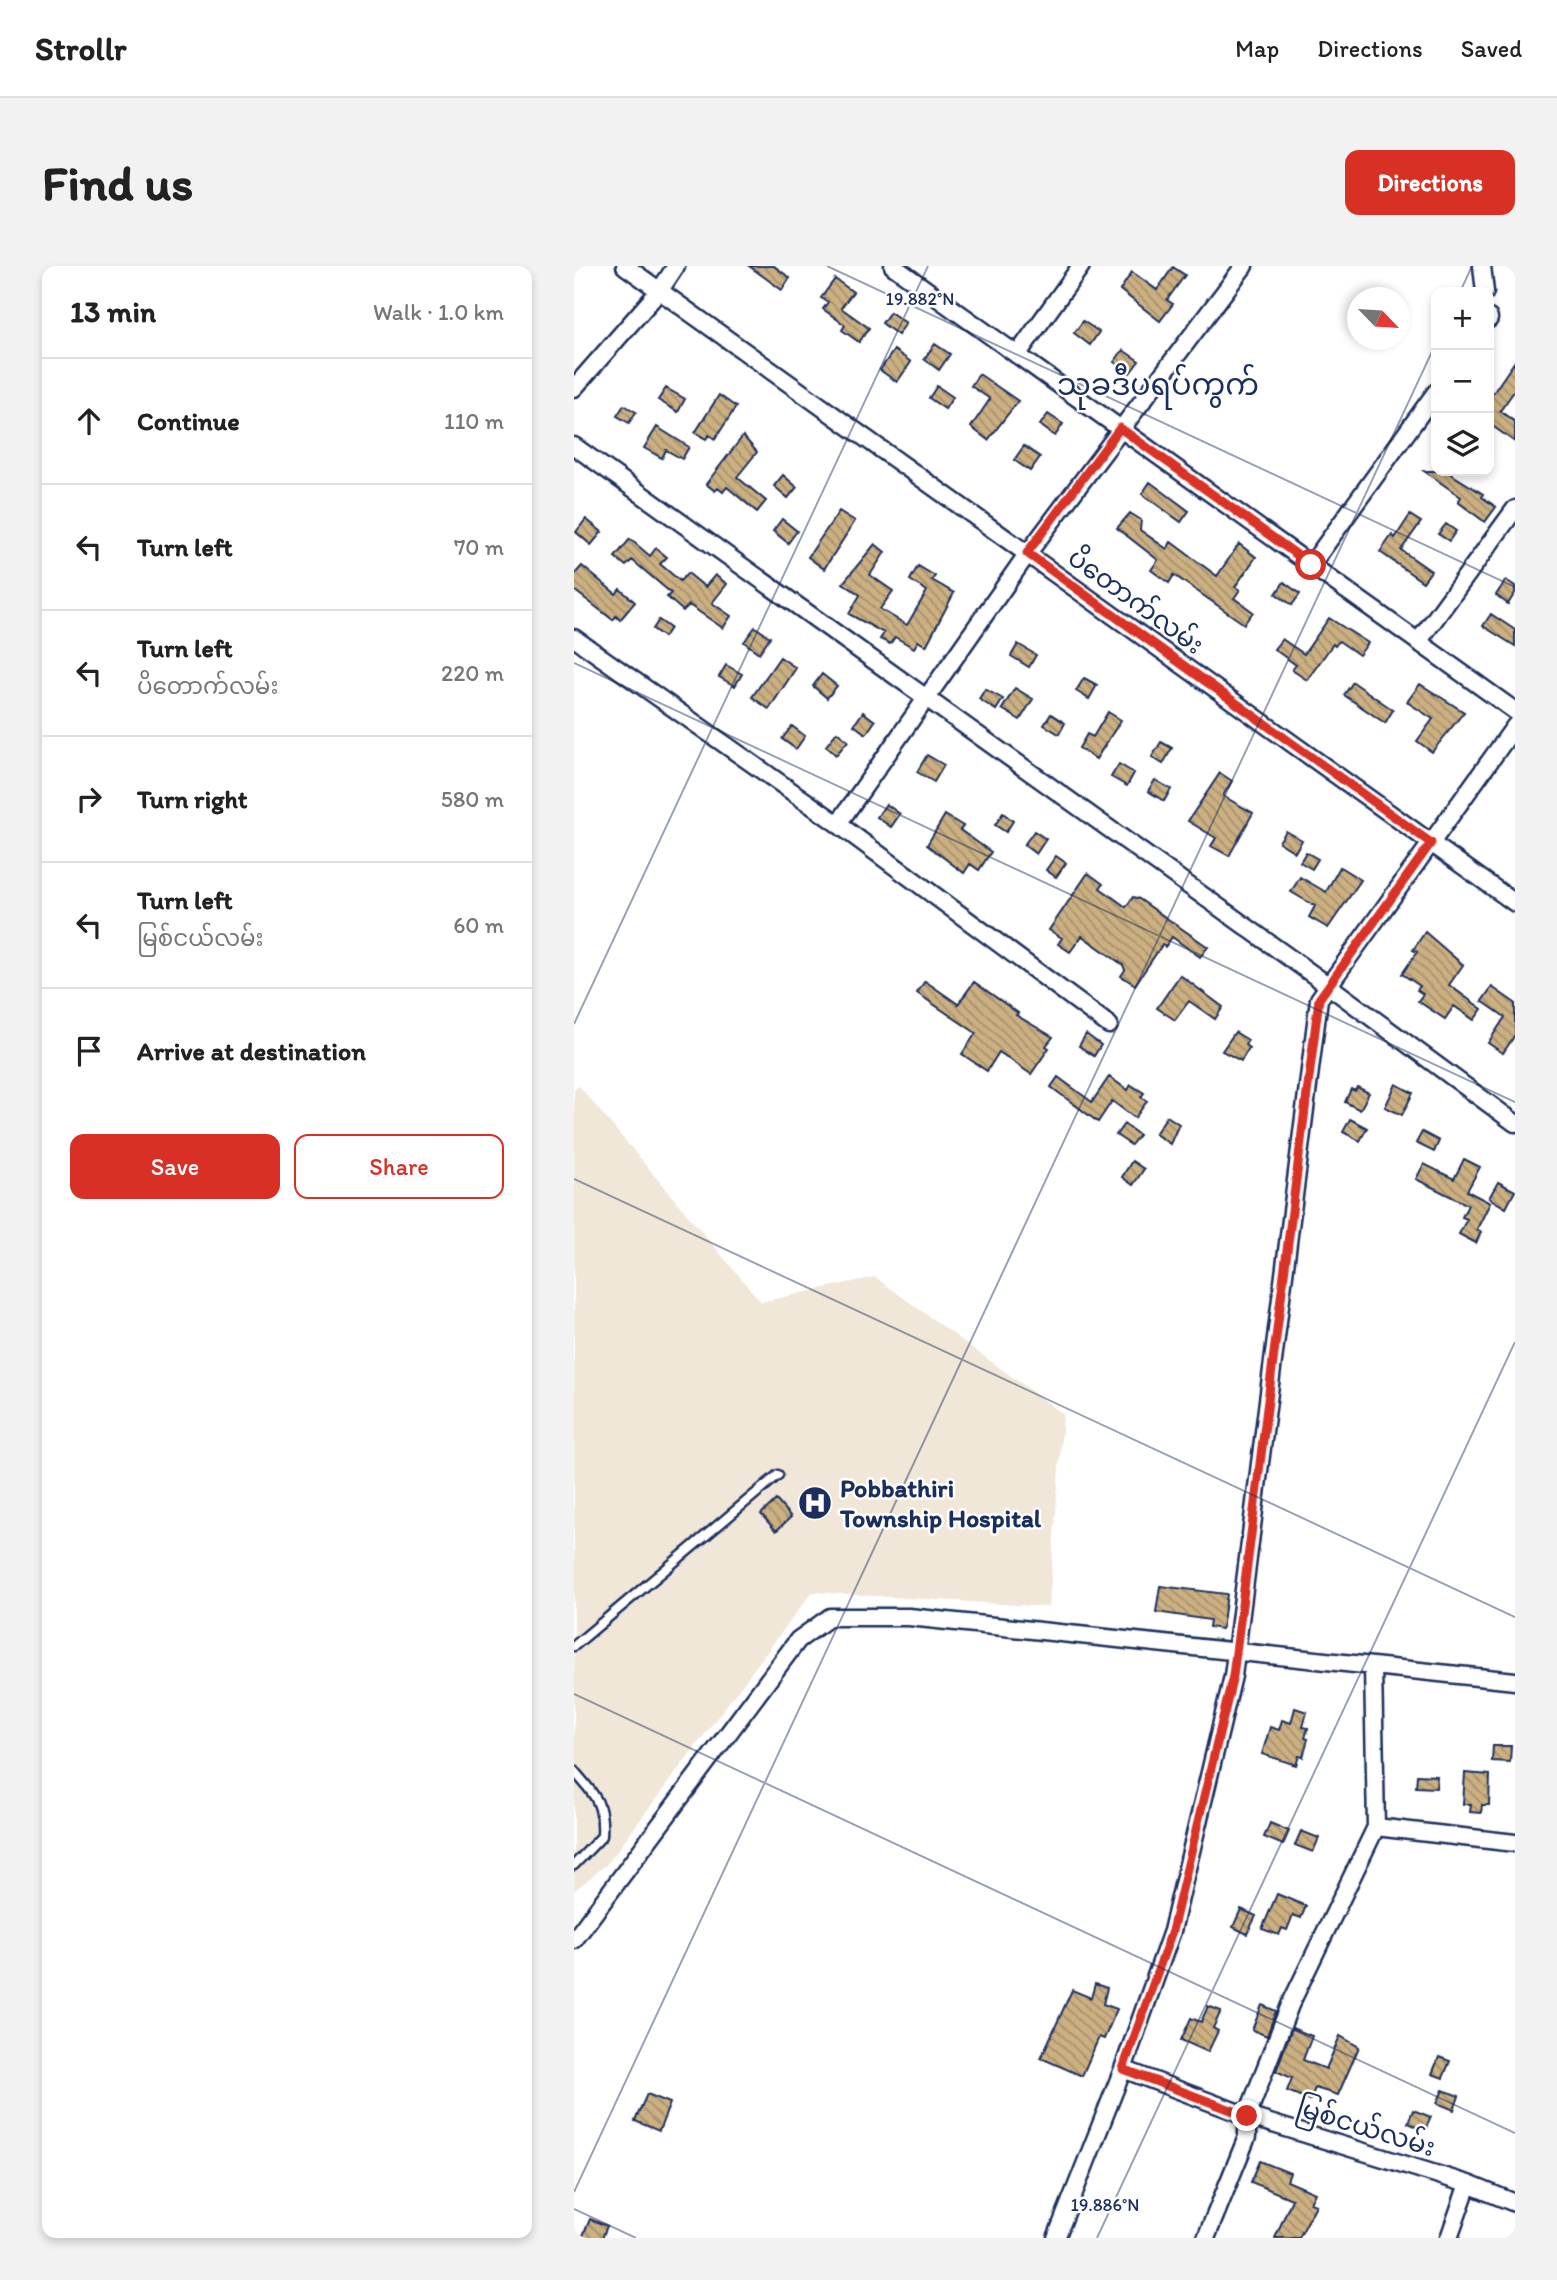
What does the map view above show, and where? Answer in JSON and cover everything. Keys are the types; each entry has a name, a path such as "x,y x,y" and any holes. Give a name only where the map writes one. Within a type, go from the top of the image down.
{"street":[{"name":"ပိတောက်လမ်း","path":"625,266 1515,903"},
{"path":"574,388 660,290 676,266"},
{"path":"893,266 1515,711"},
{"path":"1017,355 1081,266"},
{"path":"838,824 1027,553 1244,266"},
{"path":"1482,266 1484,287"},
{"path":"1311,565 1431,399"},
{"path":"574,446 1329,986 1515,1123"},
{"path":"1418,642 1515,509"},
{"path":"574,638 838,824 1109,1025"},
{"path":"1056,2238 1123,2069 1172,1931 1237,1651 1319,999 1515,726"},
{"path":"574,1940 798,1640 830,1617 909,1617 1515,1681"},
{"path":"1206,2238 1247,2137 1247,2116 1290,2005 1376,1826 1373,1666"},
{"path":"1376,1826 1515,1843"},
{"name":"မြစ်ငယ်လမ်း","path":"1123,2069 1247,2116 1468,2184 1515,2203"},
{"path":"1449,2238 1468,2184"}],"lane":[{"path":"574,1646 778,1475"},
{"path":"574,1771 599,1800 603,1820 603,1836 574,1865"}],"shaded area":[{"name":"Pobbathiri Township Hospital","path":"579,1086 761,1302 875,1277 1063,1414 1049,1607 812,1592 607,1864 574,1891 574,1090"}],"building":[{"path":"749,266 774,266 790,278 782,290"},
{"path":"1173,267 1185,275 1167,300 1173,304 1160,321 1120,290 1132,272 1157,290"},
{"path":"835,279 853,292 841,308 869,328 859,342 842,330 845,325 823,309 828,302 821,298"},
{"path":"890,312 906,323 898,335 882,323"},
{"path":"1083,321 1099,332 1090,345 1074,333"},
{"path":"935,344 950,354 939,370 924,359"},
{"path":"894,350 911,362 897,382 880,370"},
{"path":"1123,350 1139,361 1130,373 1114,362"},
{"path":"1515,361 1515,390 1500,411 1515,422 1515,442 1494,427 1494,392"},
{"path":"979,374 1018,401 988,440 971,427 990,399 971,386"},
{"path":"937,386 953,397 945,409 929,398"},
{"path":"666,388 685,399 678,412 658,400"},
{"path":"719,395 736,407 715,439 709,435 706,439 695,433"},
{"path":"624,405 636,412 629,423 617,416"},
{"path":"1048,414 1063,424 1055,436 1040,425"},
{"path":"657,427 689,447 682,459 666,450 662,458 644,448"},
{"path":"743,436 757,452 737,477 766,501 757,512 727,487 723,492 718,488 715,491 706,484"},
{"path":"1024,446 1040,457 1030,471 1014,460"},
{"path":"783,475 797,487 788,498 774,486"},
{"path":"1431,476 1454,476 1483,494 1482,497 1496,507 1485,522 1458,502 1461,497"},
{"path":"1150,482 1189,511 1181,522 1142,494"},
{"path":"839,511 855,521 824,569 808,557"},
{"path":"1130,513 1141,520 1140,530 1167,549 1171,542 1217,576 1239,544 1256,557 1235,587 1240,590 1234,598 1253,612 1244,624 1174,575 1169,583 1151,570 1158,560 1117,528"},
{"path":"1410,515 1421,522 1401,550 1431,571 1423,582 1380,552 1392,535 1395,538"},
{"path":"586,519 602,532 591,545 576,532"},
{"path":"782,519 797,531 788,543 773,531"},
{"path":"1446,524 1456,531 1449,541 1438,534"},
{"path":"630,539 650,556 656,548 667,557 660,564 680,581 688,573 705,587 715,575 727,584 712,603 731,616 723,628 689,605 683,611 667,597 671,593 632,560 626,566 615,557"},
{"path":"875,544 885,552 870,575 893,591 880,609 907,625 927,591 910,580 918,566 935,576 932,580 954,593 926,646 918,641 914,648 895,637 890,644 880,639 884,633 849,614 860,595 843,583"},
{"path":"582,566 616,594 620,589 635,602 620,620 616,616 613,620 574,590 574,575"},
{"path":"1506,580 1515,586 1515,593 1508,604 1496,595"},
{"path":"1284,582 1300,594 1292,605 1276,594"},
{"path":"1491,614 1515,630 1515,646 1483,626"},
{"path":"1329,618 1368,643 1359,655 1339,641 1335,646 1333,644 1307,680 1292,670 1296,665 1274,649 1282,639 1304,654"},
{"path":"659,620 670,628 664,637 653,629"},
{"path":"755,627 770,637 759,653 744,642"},
{"path":"1018,644 1036,655 1029,667 1011,656"},
{"path":"780,657 796,668 769,709 752,697"},
{"path":"726,665 742,674 735,686 719,677"},
{"path":"822,674 837,686 827,698 813,686"},
{"path":"1084,678 1097,685 1089,699 1076,691"},
{"path":"1353,682 1393,710 1385,723 1344,695"},
{"path":"1420,684 1464,712 1432,752 1417,741 1433,719 1407,702"},
{"path":"1015,688 1033,699 1020,720 1002,709"},
{"path":"985,689 1003,699 996,710 979,699"},
{"path":"863,712 875,721 866,734 854,725"},
{"path":"1108,712 1121,720 1096,759 1079,748 1087,734 1093,737"},
{"path":"1051,714 1065,723 1059,734 1044,725"},
{"path":"792,726 805,736 796,749 782,739"},
{"path":"837,732 848,741 836,755 826,746"},
{"path":"1161,742 1172,748 1163,764 1152,757"},
{"path":"927,755 944,765 934,782 917,772"},
{"path":"1119,764 1134,773 1127,786 1111,777"},
{"path":"1220,773 1232,781 1223,796 1253,813 1229,856 1211,846 1216,838 1188,821"},
{"path":"1155,780 1171,789 1164,801 1148,791"},
{"path":"886,804 900,814 891,827 877,817"},
{"path":"1003,813 1013,821 1006,832 995,825"},
{"path":"945,815 963,826 960,830 991,852 979,870 970,864 964,873 927,845"},
{"path":"1034,831 1046,839 1036,854 1024,845"},
{"path":"1286,831 1302,840 1295,852 1279,842"},
{"path":"1306,852 1318,859 1312,869 1300,862"},
{"path":"1056,856 1066,863 1056,877 1046,870"},
{"path":"1340,867 1361,880 1328,928 1309,917 1315,906 1291,892 1300,877 1326,892"},
{"path":"1088,873 1103,884 1100,888 1126,907 1133,897 1139,899 1208,947 1200,957 1172,937 1165,947 1162,945 1135,985 1121,976 1125,970 1123,965 1082,936 1070,952 1058,944 1062,938 1049,930"},
{"path":"1425,932 1463,965 1449,985 1482,1009 1474,1020 1454,1006 1445,1019 1418,1001 1423,994 1417,990 1420,986 1402,974 1417,952 1413,950"},
{"path":"1180,975 1223,1007 1215,1019 1189,1001 1175,1020 1157,1008"},
{"path":"925,981 958,1004 974,982 1018,1013 1016,1015 1053,1037 1046,1046 1049,1048 1031,1074 999,1052 987,1071 962,1054 976,1033 917,993"},
{"path":"1492,987 1515,1003 1515,1035 1503,1053 1488,1043 1505,1017 1482,1001"},
{"path":"1235,1032 1248,1040 1245,1045 1249,1048 1241,1061 1222,1051"},
{"path":"1086,1034 1101,1045 1094,1056 1079,1046"},
{"path":"1058,1077 1092,1102 1109,1077 1128,1090 1131,1085 1144,1093 1141,1097 1147,1101 1135,1118 1112,1101 1098,1122 1051,1087"},
{"path":"1396,1084 1413,1093 1402,1115 1385,1107"},
{"path":"1357,1087 1369,1093 1360,1110 1345,1102 1351,1089 1355,1091"},
{"path":"1167,1116 1179,1124 1170,1144 1155,1134"},
{"path":"1350,1119 1367,1128 1360,1141 1343,1132"},
{"path":"1124,1124 1139,1135 1131,1145 1116,1135"},
{"path":"1422,1132 1439,1141 1434,1152 1416,1143"},
{"path":"1464,1159 1480,1167 1467,1191 1490,1203 1477,1229 1481,1232 1476,1243 1459,1234 1467,1219 1462,1217 1468,1205 1416,1179 1424,1164 1454,1179"},
{"path":"1132,1161 1144,1169 1133,1185 1122,1177"},
{"path":"1498,1182 1515,1191 1506,1208 1489,1198"},
{"path":"776,1500 791,1517 776,1531 761,1514"},
{"path":"1160,1586 1227,1594 1222,1629 1209,1627 1210,1620 1156,1612"},
{"path":"1295,1708 1307,1712 1303,1727 1308,1728 1303,1757 1299,1756 1296,1765 1262,1754 1270,1727 1279,1730 1282,1720 1291,1723"},
{"path":"1493,1746 1511,1746 1510,1762 1492,1761"},
{"path":"1465,1773 1490,1775 1489,1805 1482,1805 1481,1813 1470,1812 1471,1804 1463,1804"},
{"path":"1417,1775 1437,1776 1436,1788 1416,1787"},
{"path":"1270,1823 1289,1831 1283,1845 1264,1837"},
{"path":"1301,1831 1319,1838 1313,1852 1295,1845"},
{"path":"1277,1894 1306,1906 1301,1918 1293,1915 1287,1930 1282,1928 1279,1935 1262,1929"},
{"path":"1241,1909 1256,1916 1247,1934 1233,1927"},
{"path":"1095,1984 1107,1988 1103,2004 1117,2009 1104,2039 1099,2037 1082,2076 1041,2058 1072,1990 1091,1998"},
{"path":"1262,2005 1276,2011 1267,2036 1252,2030"},
{"path":"1208,2006 1221,2011 1213,2028 1218,2031 1208,2052 1181,2040 1191,2018 1201,2022"},
{"path":"1292,2028 1312,2036 1303,2060 1326,2069 1340,2036 1359,2047 1338,2095 1315,2088 1310,2100 1287,2091 1292,2078 1276,2071"},
{"path":"1439,2057 1450,2061 1443,2078 1432,2074"},
{"path":"1443,2090 1459,2096 1454,2110 1437,2103"},
{"path":"647,2094 670,2103 659,2131 635,2121"},
{"path":"1413,2110 1431,2117 1425,2130 1408,2123"},
{"path":"1260,2161 1290,2173 1287,2181 1315,2193 1310,2203 1316,2205 1299,2238 1275,2238 1292,2199 1251,2182"},
{"path":"590,2219 607,2226 602,2238 582,2238"}],"place":[{"name":"Pobbathiri Township Hospital","path":"815,1503"}],"district":[{"name":"သုခဒီပရပ်ကွက်","path":"1158,384"}],"route":[{"path":"1247,2116 1123,2069 1172,1931 1233,1676 1319,999 1431,843 1027,553 1120,428 1311,565"}]}
